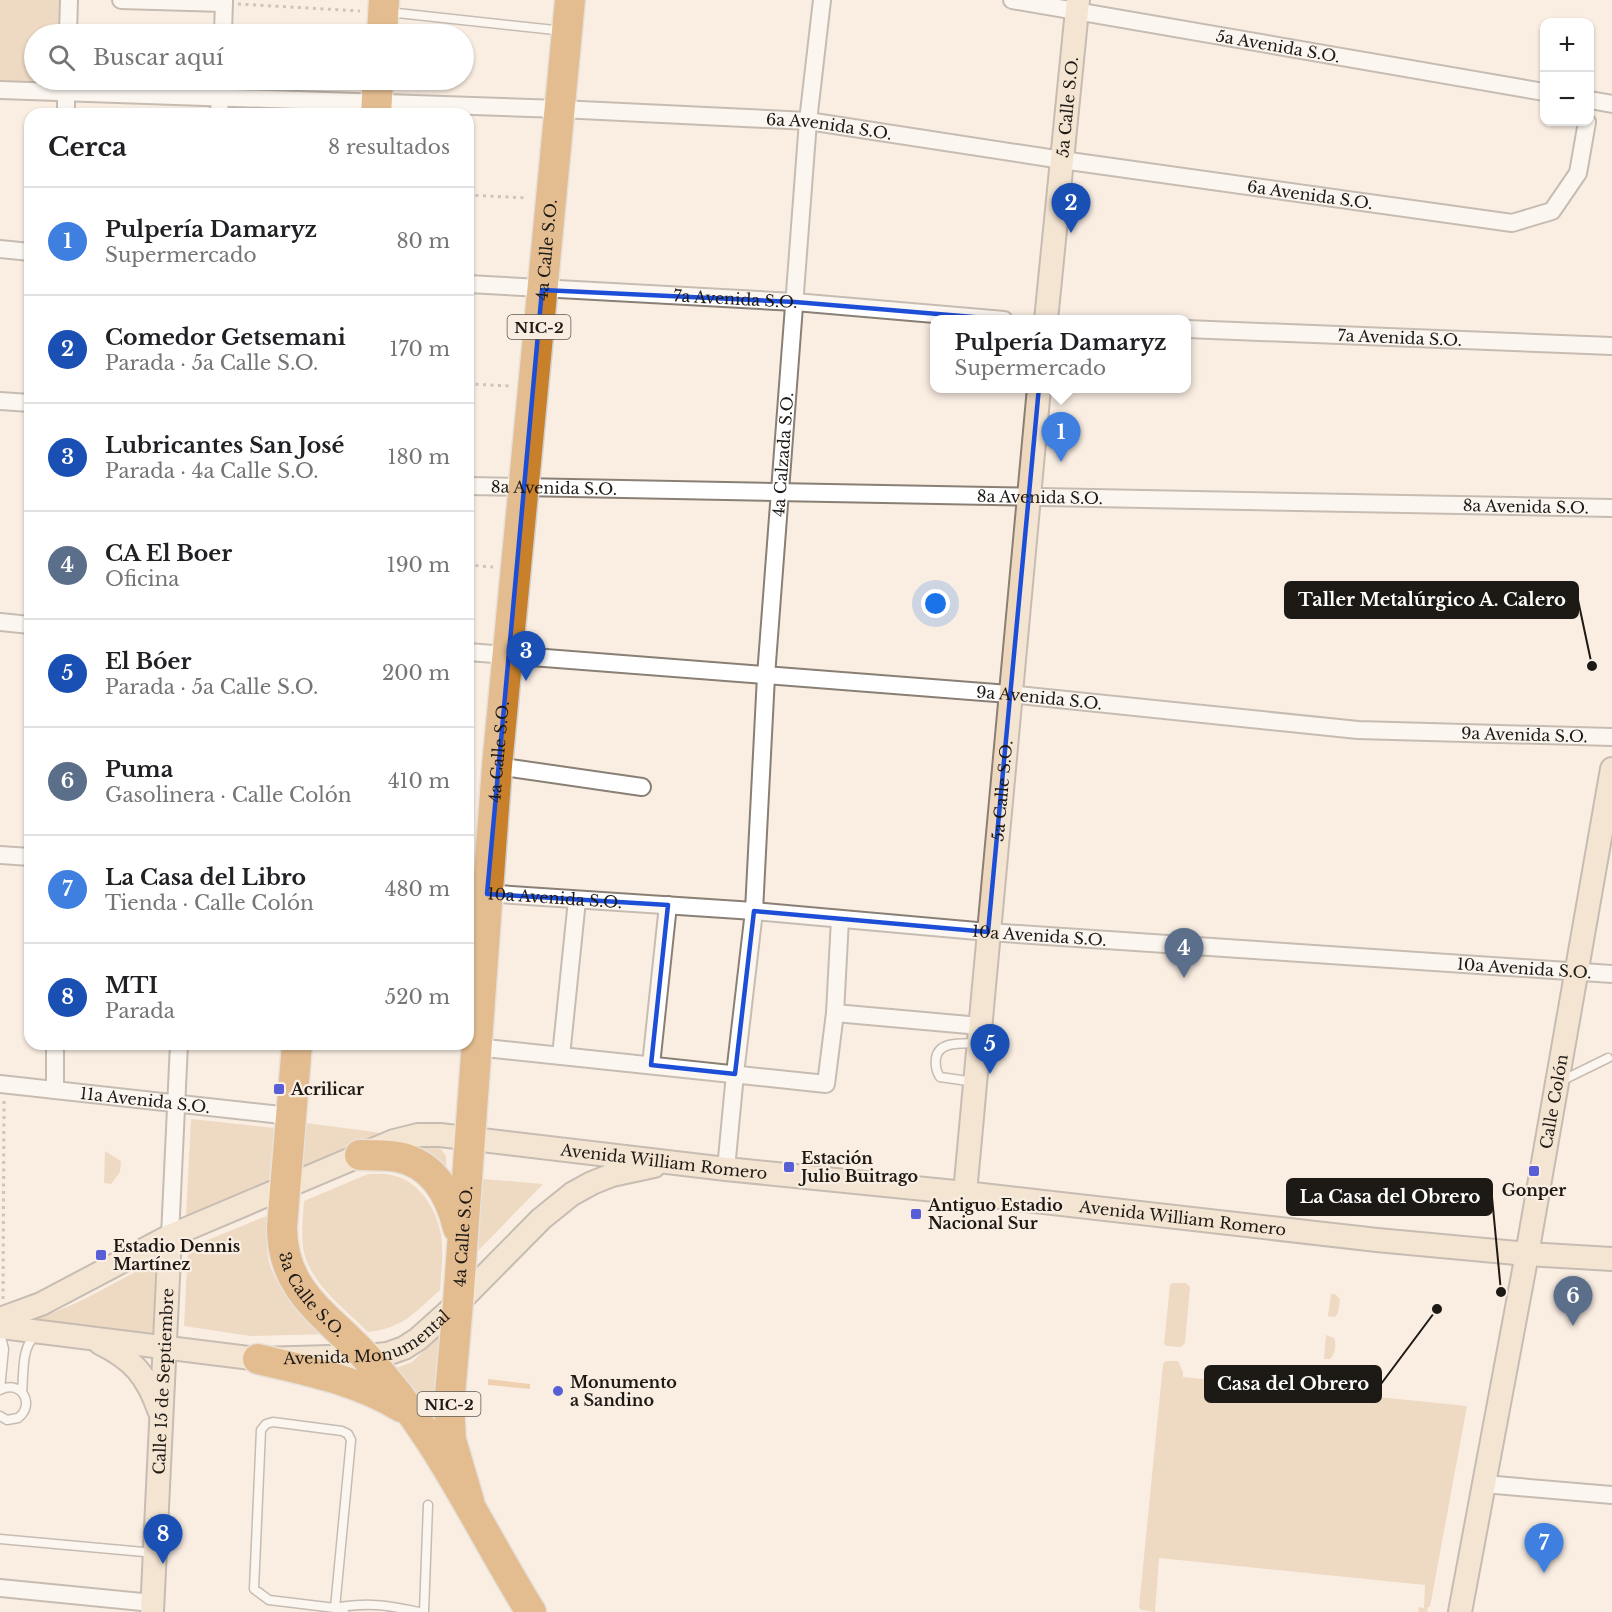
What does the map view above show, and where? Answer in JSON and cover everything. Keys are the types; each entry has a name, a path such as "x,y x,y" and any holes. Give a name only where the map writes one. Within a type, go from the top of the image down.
{"highway":[{"path":"560,0 567,31"},
{"name":"4a Calle S.O.","path":"469,1501 453,1450 448,1418 476,1047 477,893 497,766 570,0"},
{"name":"3a Calle S.O.","path":"296,1050 282,1236 291,1275 305,1295 366,1356 411,1413 469,1501"},
{"path":"360,1155 398,1157 430,1172 448,1196 462,1242"},
{"path":"258,1359 356,1384 384,1396 411,1413"},
{"name":"NIC-2","path":"469,1501 507,1573 531,1612"}],"main road":[{"name":"5a Calle S.O.","path":"1046,315 1077,5"},
{"name":"5a Calle S.O.","path":"965,1193 1038,393"},
{"name":"Calle Colón","path":"1460,1612 1527,1254 1612,769"},
{"path":"1,1324 170,1236 394,1141 418,1135 469,1138"},
{"name":"Avenida William Romero","path":"469,1138 726,1169 965,1193 1273,1229 1527,1254 1612,1259"},
{"name":"Avenida Monumental","path":"1,1324 258,1359 366,1356 395,1352 411,1344 458,1303 541,1219 572,1194 612,1175 653,1166 692,1164"},
{"name":"Calle 15 de Septiembre","path":"152,1607 170,1236"},
{"path":"82,1336 108,1347 132,1362 152,1390 162,1418"}],"street":[{"path":"68,24 69,0"},
{"path":"121,0 224,2 223,24"},
{"name":"4a Calzada S.O.","path":"726,1169 754,911 766,676 782,492 808,121 822,0"},
{"name":"5a Avenida S.O.","path":"1012,0 1077,5 1540,91"},
{"name":"6a Avenida S.O.","path":"0,90 24,89"},
{"path":"66,90 66,108"},
{"name":"6a Avenida S.O.","path":"97,90 219,106 377,99 808,121 1062,160 1512,222 1552,211 1578,173 1586,126"},
{"path":"219,106 220,90"},
{"path":"1594,102 1612,104"},
{"path":"0,249 24,251"},
{"name":"7a Avenida S.O.","path":"474,284 542,290 795,302 946,315"},
{"name":"7a Avenida S.O.","path":"1191,329 1612,346"},
{"path":"0,401 24,403"},
{"name":"8a Avenida S.O.","path":"474,486 1612,508"},
{"path":"0,622 24,624"},
{"name":"9a Avenida S.O.","path":"474,651 1010,694 1359,729 1612,737"},
{"path":"497,766 642,787"},
{"path":"0,855 24,857"},
{"name":"10a Avenida S.O.","path":"477,893 754,911 988,932 1612,974"},
{"path":"561,1056 577,900"},
{"path":"651,1065 668,905"},
{"path":"476,1047 826,1084 835,1013 840,919"},
{"path":"835,1013 979,1035"},
{"path":"55,1050 55,1090"},
{"name":"Calle 15 de Septiembre","path":"170,1236 179,1050"},
{"name":"11a Avenida S.O.","path":"2,1084 290,1116"},
{"path":"1484,1484 1612,1495"},
{"path":"0,1588 152,1607"}],"lane":[{"path":"383,15 567,31"},
{"path":"975,1082 940,1077 935,1063 937,1052 942,1047 979,1035"},
{"path":"1556,1084 1608,1058"},
{"path":"1,1324 4,1348 0,1390 10,1386 22,1392"},
{"path":"0,1416 12,1420 22,1414 27,1404 22,1392 27,1345 41,1331"},
{"path":"335,1608 351,1440 348,1434 342,1431 273,1422 266,1424 261,1430 254,1589 269,1600 297,1608 335,1608 361,1604 390,1606 419,1612"},
{"path":"424,1612 428,1505"},
{"path":"0,1539 156,1554"},
{"path":"335,1608 344,1612"}],"path":[{"path":"224,2 383,15"},
{"path":"474,195 551,199"},
{"path":"474,384 533,387"},
{"path":"1,1324 2,1084"}],"highlighted area":[{"path":"542,290 795,302 1045,323 988,932 754,911 735,1074 651,1065 668,905 487,894"}],"shaded area":[{"path":"0,0 64,0 63,24 24,24 24,84 0,84"},
{"path":"191,1119 274,1128 269,1182 186,1216"},
{"path":"298,1122 390,1134 370,1138 294,1171"},
{"path":"432,1146 441,1149 446,1156 447,1186 416,1149"},
{"path":"105,1151 121,1161 120,1172 111,1184 104,1183"},
{"path":"368,1174 395,1176 405,1180 422,1193 429,1202 438,1223 442,1255 440,1290 400,1323 368,1332 338,1304 312,1273 303,1248 302,1237 304,1201"},
{"path":"483,1179 543,1184 477,1252"},
{"path":"269,1215 267,1241 271,1269 283,1290 327,1334 250,1336 184,1326 188,1248"},
{"path":"156,1262 153,1334 29,1319 78,1302"},
{"path":"1186,1283 1190,1287 1185,1343 1181,1347 1164,1344 1170,1285"},
{"path":"1331,1294 1335,1294 1340,1299 1338,1313 1335,1317 1328,1316"},
{"path":"443,1332 430,1419 388,1371 412,1362"},
{"path":"1326,1335 1334,1338 1335,1343 1330,1359 1324,1359"},
{"path":"1166,1361 1178,1361 1183,1377 1467,1406 1430,1607 1427,1612 1418,1612 1419,1607 1424,1608 1425,1585 1159,1558 1155,1612 1141,1610 1139,1607 1163,1364"},
{"path":"488,1379 530,1384 530,1389 488,1385"}],"place":[{"name":"Comedor Getsemani","path":"1071,233"},
{"name":"Pulpería Damaryz","path":"1061,462"},
{"name":"Taller Metalúrgico A. Calero","path":"1592,666"},
{"name":"Lubricantes San José","path":"526,681"},
{"name":"CA El Boer","path":"1184,978"},
{"name":"El Bóer","path":"990,1074"},
{"name":"Acrilicar","path":"279,1089"},
{"name":"Estación Julio Buitrago","path":"789,1167"},
{"name":"Gonper","path":"1534,1171"},
{"name":"Antiguo Estadio Nacional Sur","path":"916,1214"},
{"name":"Estadio Dennis Martínez","path":"101,1255"},
{"name":"La Casa del Obrero","path":"1501,1292"},
{"name":"Casa del Obrero","path":"1437,1309"},
{"name":"Puma","path":"1573,1326"},
{"name":"Monumento a Sandino","path":"558,1391"},
{"name":"MTI","path":"163,1564"},
{"name":"La Casa del Libro","path":"1544,1573"}]}
